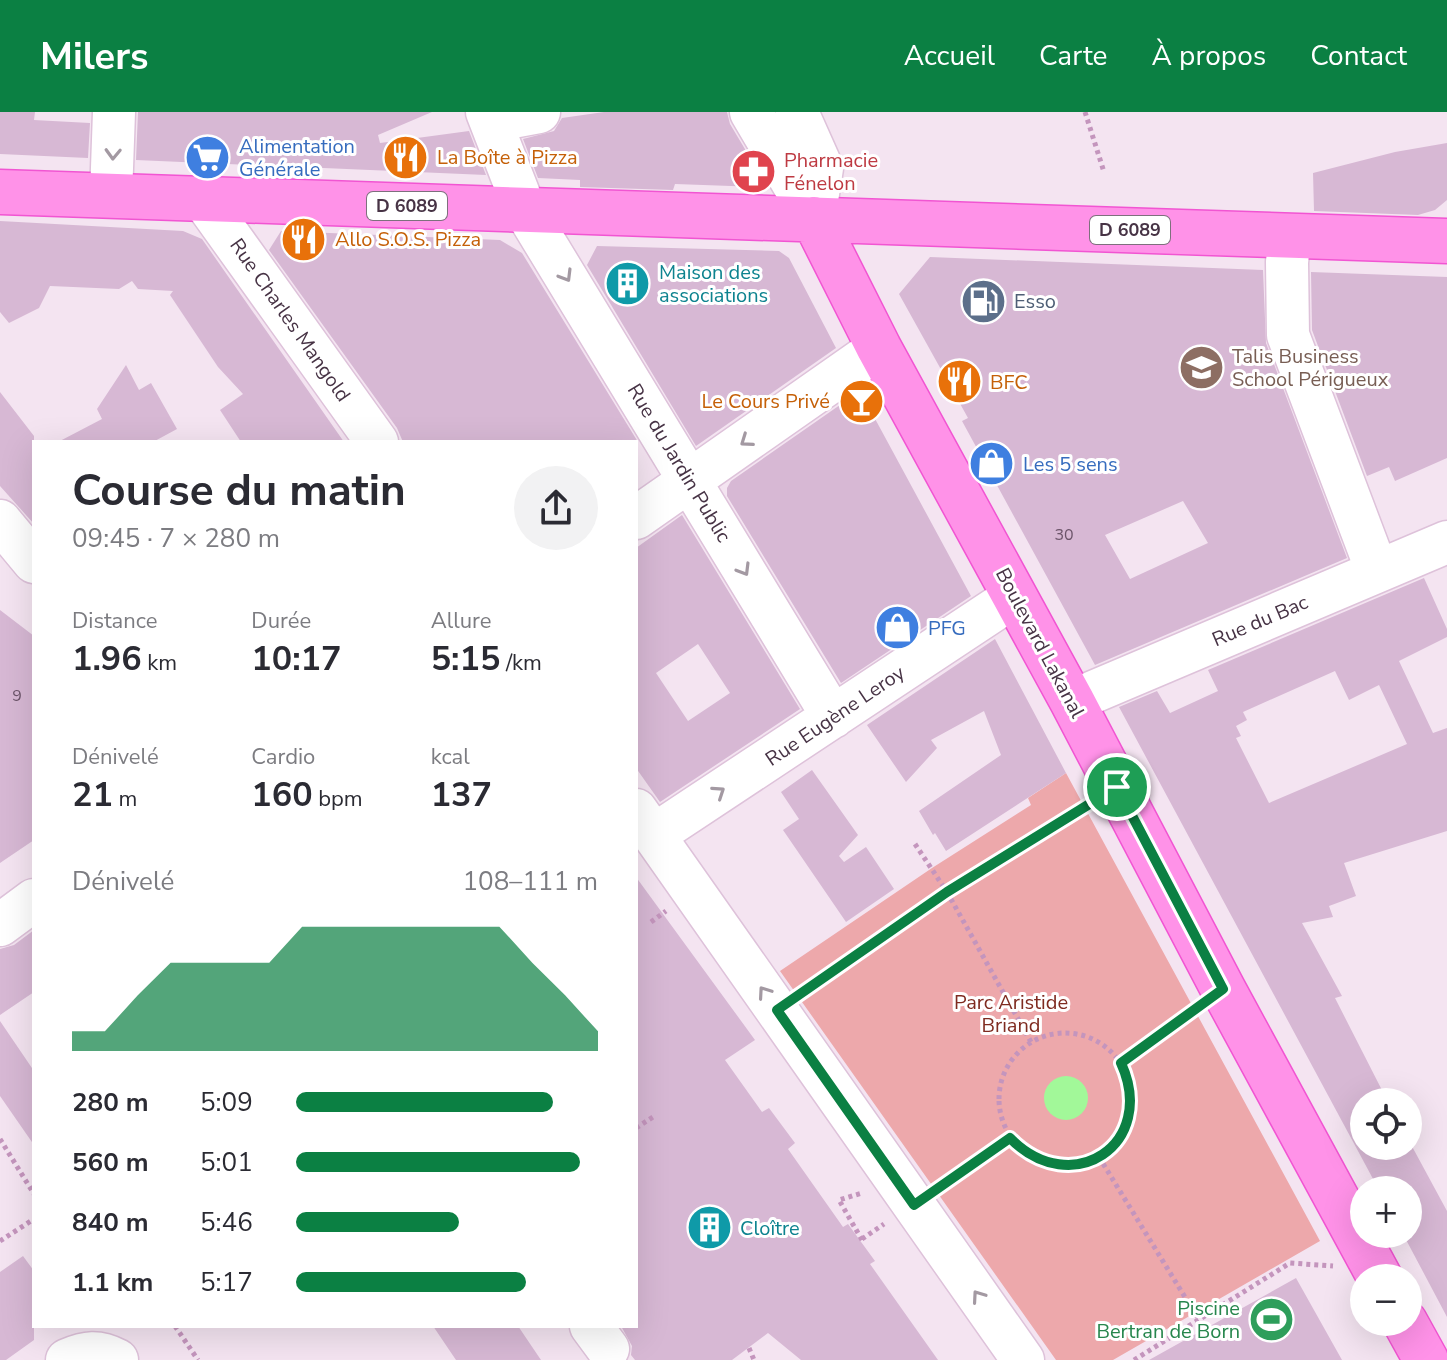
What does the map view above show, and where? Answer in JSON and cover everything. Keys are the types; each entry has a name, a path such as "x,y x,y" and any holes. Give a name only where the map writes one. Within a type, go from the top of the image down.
{"main road":[{"name":"D 6089","path":"0,192 1447,241"},
{"name":"Boulevard Lakanal","path":"814,219 879,348 1072,701 1372,1264"},
{"path":"1413,1336 1426,1360"}],"street":[{"path":"111,196 114,112"},
{"path":"489,117 539,112"},
{"path":"751,112 814,219"},
{"path":"797,112 822,168 814,219"},
{"name":"Rue du Jardin Public","path":"489,117 525,210 833,717"},
{"name":"Rue Charles Mangold","path":"203,199 376,440"},
{"path":"1290,236 1287,262 1288,335 1377,571"},
{"path":"638,517 879,348"},
{"path":"0,521 32,560"},
{"name":"Rue du Bac","path":"1072,701 1447,542"},
{"name":"Rue Eugène Leroy","path":"645,823 833,717 1015,596"},
{"path":"645,823 1023,1360"},
{"path":"0,925 32,901"},
{"path":"67,1360 85,1352 101,1352 117,1360"},
{"path":"1441,1360 1447,1357"}],"path":[{"path":"1085,112 1104,172"},
{"path":"777,1010 947,892 1117,787"},
{"path":"915,844 947,892 1031,1042"},
{"path":"1121,1063 1223,989"},
{"path":"1070,1033 1090,1037 1108,1048 1121,1063 1130,1082 1132,1104 1127,1125 1116,1143 1099,1157 1081,1164 1061,1166 1041,1161 1024,1152 1010,1138 1001,1118 999,1096 1003,1075 1014,1056 1031,1042 1050,1035 1070,1033"},
{"path":"638,1127 656,1115"},
{"path":"914,1205 1010,1138"},
{"path":"0,1139 32,1191"},
{"path":"1099,1157 1199,1320"},
{"path":"867,1192 839,1200 861,1240 876,1230"},
{"path":"0,1241 32,1220"},
{"path":"1134,1360 1290,1263 1350,1266"},
{"path":"176,1328 198,1360"},
{"path":"749,1348 754,1360"}],"green space":[{"name":"Parc Aristide Briand","path":"1066,773 1320,1241 1113,1360 1056,1360 780,971 1031,805 1028,798"}],"shaded area":[{"path":"1066,1076 1082,1082 1088,1098 1082,1114 1066,1120 1050,1114 1044,1098 1050,1082"}],"building":[{"path":"0,112 35,112 34,120 90,123 88,158 0,154"},
{"path":"138,112 432,112 378,135 380,143 469,131 486,175 136,160"},
{"path":"604,112 727,112 730,124 761,176 759,187 675,184 673,190 580,187 580,180 538,178 523,139 554,131 562,118"},
{"path":"1447,143 1447,200 1435,210 1418,215 1314,211 1313,173 1395,152"},
{"path":"0,221 183,231 202,239 343,440 240,440 220,410 243,394 218,367 170,295 173,291 138,289 132,281 119,289 50,286 39,308 9,323 0,312"},
{"path":"281,231 500,240 522,253 637,440 402,440 397,428 269,250"},
{"path":"597,246 779,251 789,258 836,348 696,446 587,265"},
{"path":"930,257 1263,270 1266,343 1347,558 1095,665 962,421 968,418 899,294","holes":["1183,501 1208,543 1130,579 1105,535"]},
{"path":"1311,272 1447,277 1447,458 1395,481 1389,467 1367,476 1312,330"},
{"path":"126,365 139,390 151,383 177,429 157,440 62,440 102,419 97,409"},
{"path":"860,391 971,596 841,683 727,496 727,488 731,481"},
{"path":"0,392 34,436 32,522 0,486"},
{"path":"682,515 800,709 660,802 638,771 638,547","holes":["698,644 730,693 688,721 656,673"]},
{"path":"1424,578 1447,629 1447,637 1399,661 1433,733 1447,728 1447,831 1344,863 1356,896 1329,906 1333,917 1302,923 1342,996 1335,998 1381,1088 1350,1088 1350,1136 1119,707 1157,691 1170,713 1218,691 1208,670","holes":["1335,671 1349,700 1379,685 1407,744 1269,803 1236,738 1241,736 1236,726 1247,720 1243,712"]},
{"path":"0,610 32,634 32,841 0,863"},
{"path":"995,639 1066,773 946,851 919,811 1001,755 984,711 931,740 937,748 906,782 867,725"},
{"path":"812,770 858,835 839,856 844,862 866,847 894,889 846,922 783,830 799,819 781,792"},
{"path":"638,880 755,1040 725,1060 762,1112 769,1108 795,1143 788,1149 843,1227 848,1224 875,1261 870,1264 938,1360 801,1360 768,1333 732,1360 635,1360 631,1355 632,1346 622,1328 638,1328"},
{"path":"32,932 32,993 0,1015 0,949 14,945"},
{"path":"0,1021 32,1068 32,1142 0,1096"},
{"path":"1363,1160 1419,1160 1447,1211 1447,1317 1422,1270 1422,1264 1419,1264 1410,1248 1422,1248 1422,1176 1371,1176"},
{"path":"23,1256 32,1268 34,1340 6,1360 0,1360 0,1272"},
{"name":"Piscine Bertran de Born","path":"1296,1278 1342,1360 1149,1360"},
{"path":"434,1328 519,1328 541,1360 456,1360"}],"place":[{"name":"La Boîte à Pizza","path":"406,157"},
{"name":"Alimentation Générale","path":"208,158"},
{"name":"Pharmacie Fénelon","path":"753,171"},
{"name":"Allo S.O.S. Pizza","path":"304,239"},
{"name":"Maison des associations","path":"628,283"},
{"name":"Esso","path":"983,301"},
{"name":"Talis Business School Périgueux","path":"1201,368"},
{"name":"BFC","path":"959,382"},
{"name":"Le Cours Privé","path":"861,401"},
{"name":"Les 5 sens","path":"992,464"},
{"name":"PFG","path":"897,628"},
{"name":"Cloître","path":"709,1228"},
{"name":"Piscine Bertran de Born","path":"1271,1319"}],"route":[{"path":"1117,787 1223,989 1121,1063 1130,1082 1132,1104 1127,1125 1116,1143 1099,1157 1081,1164 1061,1166 1041,1161 1024,1152 1010,1138 914,1205 777,1010 947,892 1117,787"}]}
